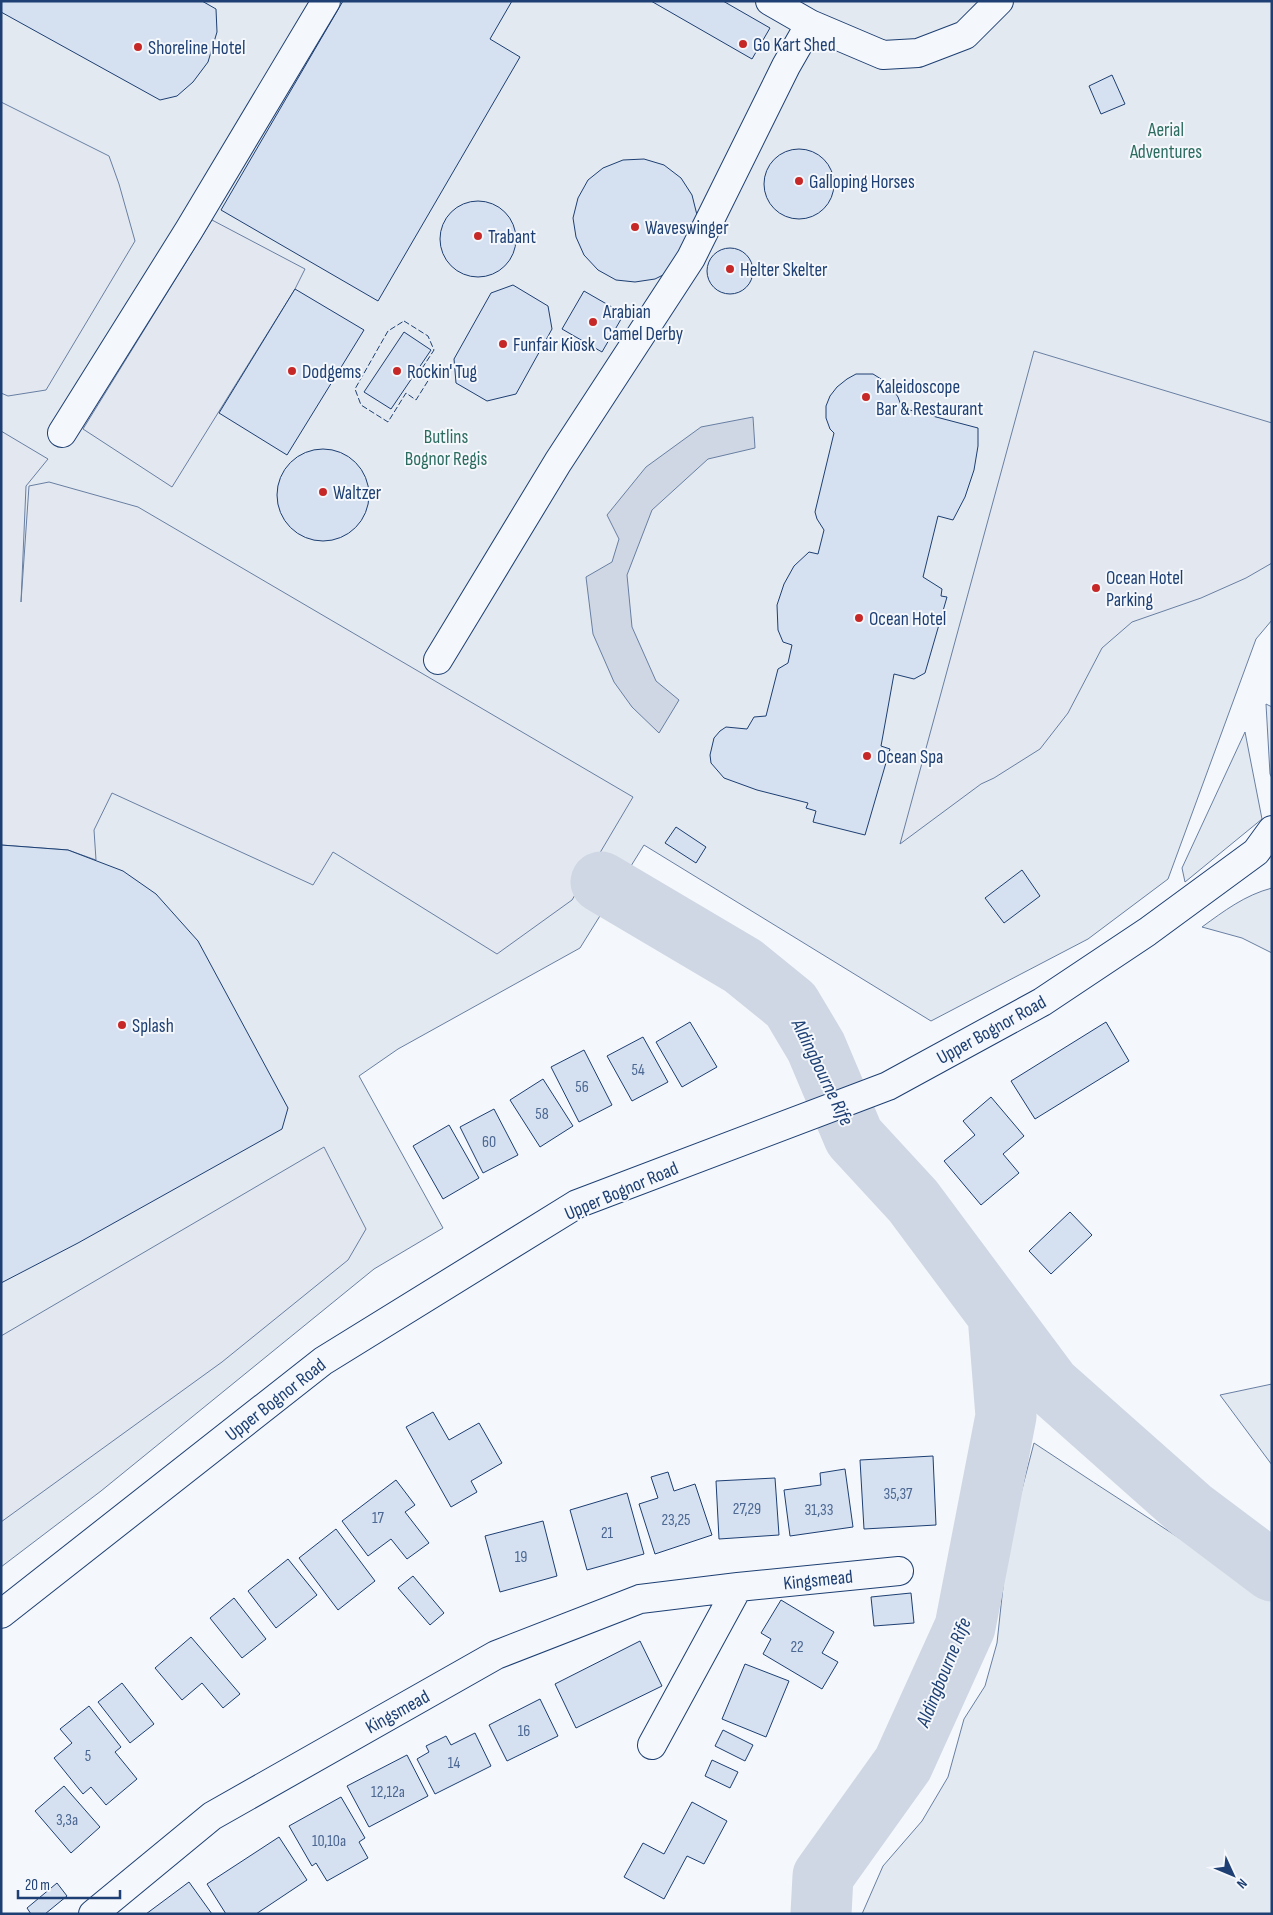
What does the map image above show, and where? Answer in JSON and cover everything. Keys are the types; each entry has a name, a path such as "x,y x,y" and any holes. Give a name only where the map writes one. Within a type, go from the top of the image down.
{"street":[{"path":"62,433 189,230 326,1"},
{"path":"770,1 810,24 883,55 918,53 965,35 999,1"},
{"path":"438,660 558,462 691,258 786,66 810,24"},
{"name":"Upper Bognor Road","path":"1,1614 323,1361 577,1204 888,1086 1042,1002 1147,932 1264,852 1272,830"},
{"name":"Kingsmead","path":"93,1914 212,1816 496,1655 640,1599 899,1571"},
{"path":"652,1745 738,1587"}],"green space":[{"name":"Butlins Bognor Regis","path":"1,1 1272,1 1272,620 1256,639 1168,879 1088,939 931,1021 644,845 580,948 398,1049 359,1076 443,1228 374,1269 101,1491 1,1567"},
{"path":"1266,704 1272,707 1272,778 1270,774"},
{"path":"1245,732 1262,819 1185,882 1182,868"},
{"path":"1272,888 1272,953 1242,938 1202,927 1244,899"},
{"path":"1272,1384 1272,1465 1220,1395"},
{"path":"1034,1443 1272,1600 1272,1914 862,1914 883,1866 922,1821 948,1777 964,1719 985,1686 997,1643 1006,1559"}],"shaded area":[{"path":"1,102 109,156 135,241 46,390 8,396 1,393"},
{"path":"212,220 305,269 295,289 172,487 83,429"},
{"name":"Ocean Hotel Parking","path":"1034,351 1272,423 1272,563 1246,578 1201,598 1132,622 1102,648 1068,713 1040,749 981,784 900,844"},
{"path":"753,417 755,448 708,459 652,510 627,575 632,627 656,681 679,700 659,733 632,707 614,682 593,634 586,577 612,562 619,539 607,515 646,467 701,427"},
{"path":"1,431 48,459 26,486 21,602 29,486 49,482 138,507 633,797 572,900 497,954 333,852 313,885 112,793 94,830 96,860 68,850 1,845"},
{"path":"324,1147 366,1229 348,1260 222,1362 1,1522 1,1336"}],"building":[{"name":"Shoreline Hotel","path":"1,1 202,1 216,9 217,32 208,62 193,82 177,96 160,100 1,12"},
{"path":"343,1 512,1 490,39 520,57 378,301 221,210"},
{"name":"Go Kart Shed","path":"651,1 723,1 770,28 752,59"},
{"path":"1112,75 1125,104 1101,114 1089,86"},
{"name":"Galloping Horses","path":"799,149 812,152 824,159 831,171 834,184 831,197 824,209 812,216 799,219 786,216 774,209 767,197 764,184 767,171 774,159 786,152"},
{"name":"Waveswinger","path":"644,159 664,165 681,178 692,195 697,215 673,270 655,279 635,282 616,280 598,270 584,255 576,237 573,218 578,198 588,180 603,168 623,160"},
{"name":"Trabant","path":"471,201 485,201 499,207 510,218 514,224 516,239 514,254 505,266 493,275 471,277 457,271 446,260 440,246 440,232 446,218 457,207"},
{"name":"Helter Skelter","path":"730,248 743,252 749,258 753,271 749,284 743,290 730,294 717,290 711,284 707,271 711,258 717,252"},
{"name":"Funfair Kiosk","path":"513,285 548,306 552,329 516,394 487,401 456,383 454,359 491,293"},
{"name":"Dodgems","path":"295,289 364,330 287,455 219,413"},
{"name":"Arabian Camel Derby","path":"584,291 624,314 602,352 562,329"},
{"name":"Rockin' Tug","path":"404,332 431,350 391,409 364,392"},
{"name":"Ocean Hotel","path":"856,374 873,374 889,384 898,397 902,408 978,428 978,446 974,470 965,497 953,520 938,516 923,577 942,589 941,596 947,597 925,673 914,679 894,674 881,746 890,749 865,835 813,822 816,811 806,808 808,803 757,790 724,778 711,763 710,755 714,738 720,731 726,727 747,729 754,717 766,716 778,669 788,663 792,645 783,642 778,630 777,605 784,584 794,566 809,552 818,554 824,530 815,512 834,433 830,429 826,418 826,406 830,396 837,387"},
{"name":"Waltzer","path":"323,449 341,453 355,463 365,477 369,495 365,513 355,527 341,537 323,541 305,537 291,527 281,513 277,495 281,477 291,463 305,453"},
{"path":"676,827 706,847 696,863 665,843"},
{"name":"Splash","path":"1,845 68,850 123,871 156,894 198,941 288,1108 282,1129 78,1243 1,1283"},
{"path":"1022,870 1040,896 1004,923 985,898"},
{"path":"690,1022 717,1067 682,1087 656,1042"},
{"path":"1106,1022 1129,1061 1035,1119 1011,1081"},
{"path":"643,1037 668,1082 632,1101 607,1056"},
{"path":"584,1050 612,1105 579,1122 551,1067"},
{"path":"543,1079 573,1126 540,1147 510,1100"},
{"path":"991,1097 1024,1136 1003,1154 1019,1173 981,1205 944,1161 975,1135 963,1121"},
{"path":"494,1109 518,1155 483,1173 460,1127"},
{"path":"449,1125 479,1178 443,1199 413,1146"},
{"path":"1070,1212 1092,1235 1051,1274 1029,1251"},
{"path":"433,1412 449,1440 479,1423 502,1463 471,1481 477,1492 451,1507 406,1427"},
{"path":"933,1456 936,1525 864,1529 860,1460"},
{"path":"845,1469 853,1527 790,1536 784,1490 821,1485 820,1473"},
{"path":"668,1472 674,1491 695,1484 712,1535 655,1554 639,1504 658,1498 651,1477"},
{"path":"775,1478 779,1535 719,1539 716,1481"},
{"path":"396,1480 415,1505 405,1512 429,1543 407,1559 391,1539 368,1556 342,1521"},
{"path":"627,1493 644,1554 587,1570 570,1510"},
{"path":"543,1521 557,1576 500,1592 485,1536"},
{"path":"336,1529 375,1581 338,1610 299,1558"},
{"path":"288,1559 317,1595 276,1628 248,1591"},
{"path":"413,1576 444,1613 430,1625 398,1588"},
{"path":"911,1593 914,1623 874,1626 871,1597"},
{"path":"234,1598 266,1639 242,1658 210,1618"},
{"path":"781,1600 834,1632 822,1653 838,1662 822,1689 763,1654 771,1639 761,1633"},
{"path":"191,1637 240,1694 223,1708 202,1683 182,1700 155,1668"},
{"path":"640,1641 662,1686 576,1728 555,1684"},
{"path":"745,1664 789,1681 766,1737 722,1719"},
{"path":"122,1683 154,1724 130,1743 98,1702"},
{"path":"540,1699 558,1736 507,1761 489,1725"},
{"path":"89,1706 121,1747 115,1752 137,1779 106,1805 91,1787 83,1794 54,1758 72,1743 60,1729"},
{"path":"723,1730 753,1745 745,1761 715,1746"},
{"path":"475,1733 491,1766 435,1794 417,1759 429,1752 426,1746 446,1736 451,1745"},
{"path":"407,1755 428,1796 369,1827 347,1786"},
{"path":"712,1760 738,1772 730,1788 705,1776"},
{"path":"64,1786 100,1827 71,1853 35,1811"},
{"path":"341,1797 365,1838 359,1842 368,1858 327,1881 316,1863 312,1866 289,1826"},
{"path":"692,1802 727,1821 704,1864 687,1856 664,1899 624,1877 643,1843 664,1854"},
{"path":"279,1837 307,1880 256,1914 226,1914 207,1884"},
{"path":"189,1882 212,1914 146,1914"},
{"path":"57,1883 67,1896 45,1914 31,1914 27,1908"}],"waterway":[{"name":"Aldingbourne Rife","path":"601,882 743,966 791,1005 816,1047 854,1137 913,1201 1050,1385 1191,1510 1272,1571"},
{"name":"Aldingbourne Rife","path":"821,1914 823,1876 903,1764 965,1627 1006,1416 998,1315"}],"fence":[{"path":"404,321 428,336 434,350 421,370 431,376 416,400 406,393 388,422 361,405 355,389 388,331 404,321"}],"place":[{"name":"Go Kart Shed","path":"743,44"},
{"name":"Shoreline Hotel","path":"138,47"},
{"name":"Galloping Horses","path":"799,181"},
{"name":"Waveswinger","path":"635,227"},
{"name":"Trabant","path":"478,236"},
{"name":"Helter Skelter","path":"730,269"},
{"name":"Arabian Camel Derby","path":"593,322"},
{"name":"Funfair Kiosk","path":"503,344"},
{"name":"Dodgems","path":"292,371"},
{"name":"Rockin' Tug","path":"397,371"},
{"name":"Kaleidoscope Bar & Restaurant","path":"866,397"},
{"name":"Waltzer","path":"323,492"},
{"name":"Ocean Hotel Parking","path":"1096,588"},
{"name":"Ocean Hotel","path":"859,618"},
{"name":"Ocean Spa","path":"867,756"},
{"name":"Splash","path":"122,1025"}],"park label":[{"name":"Aerial Adventures","path":"1166,140"}]}
